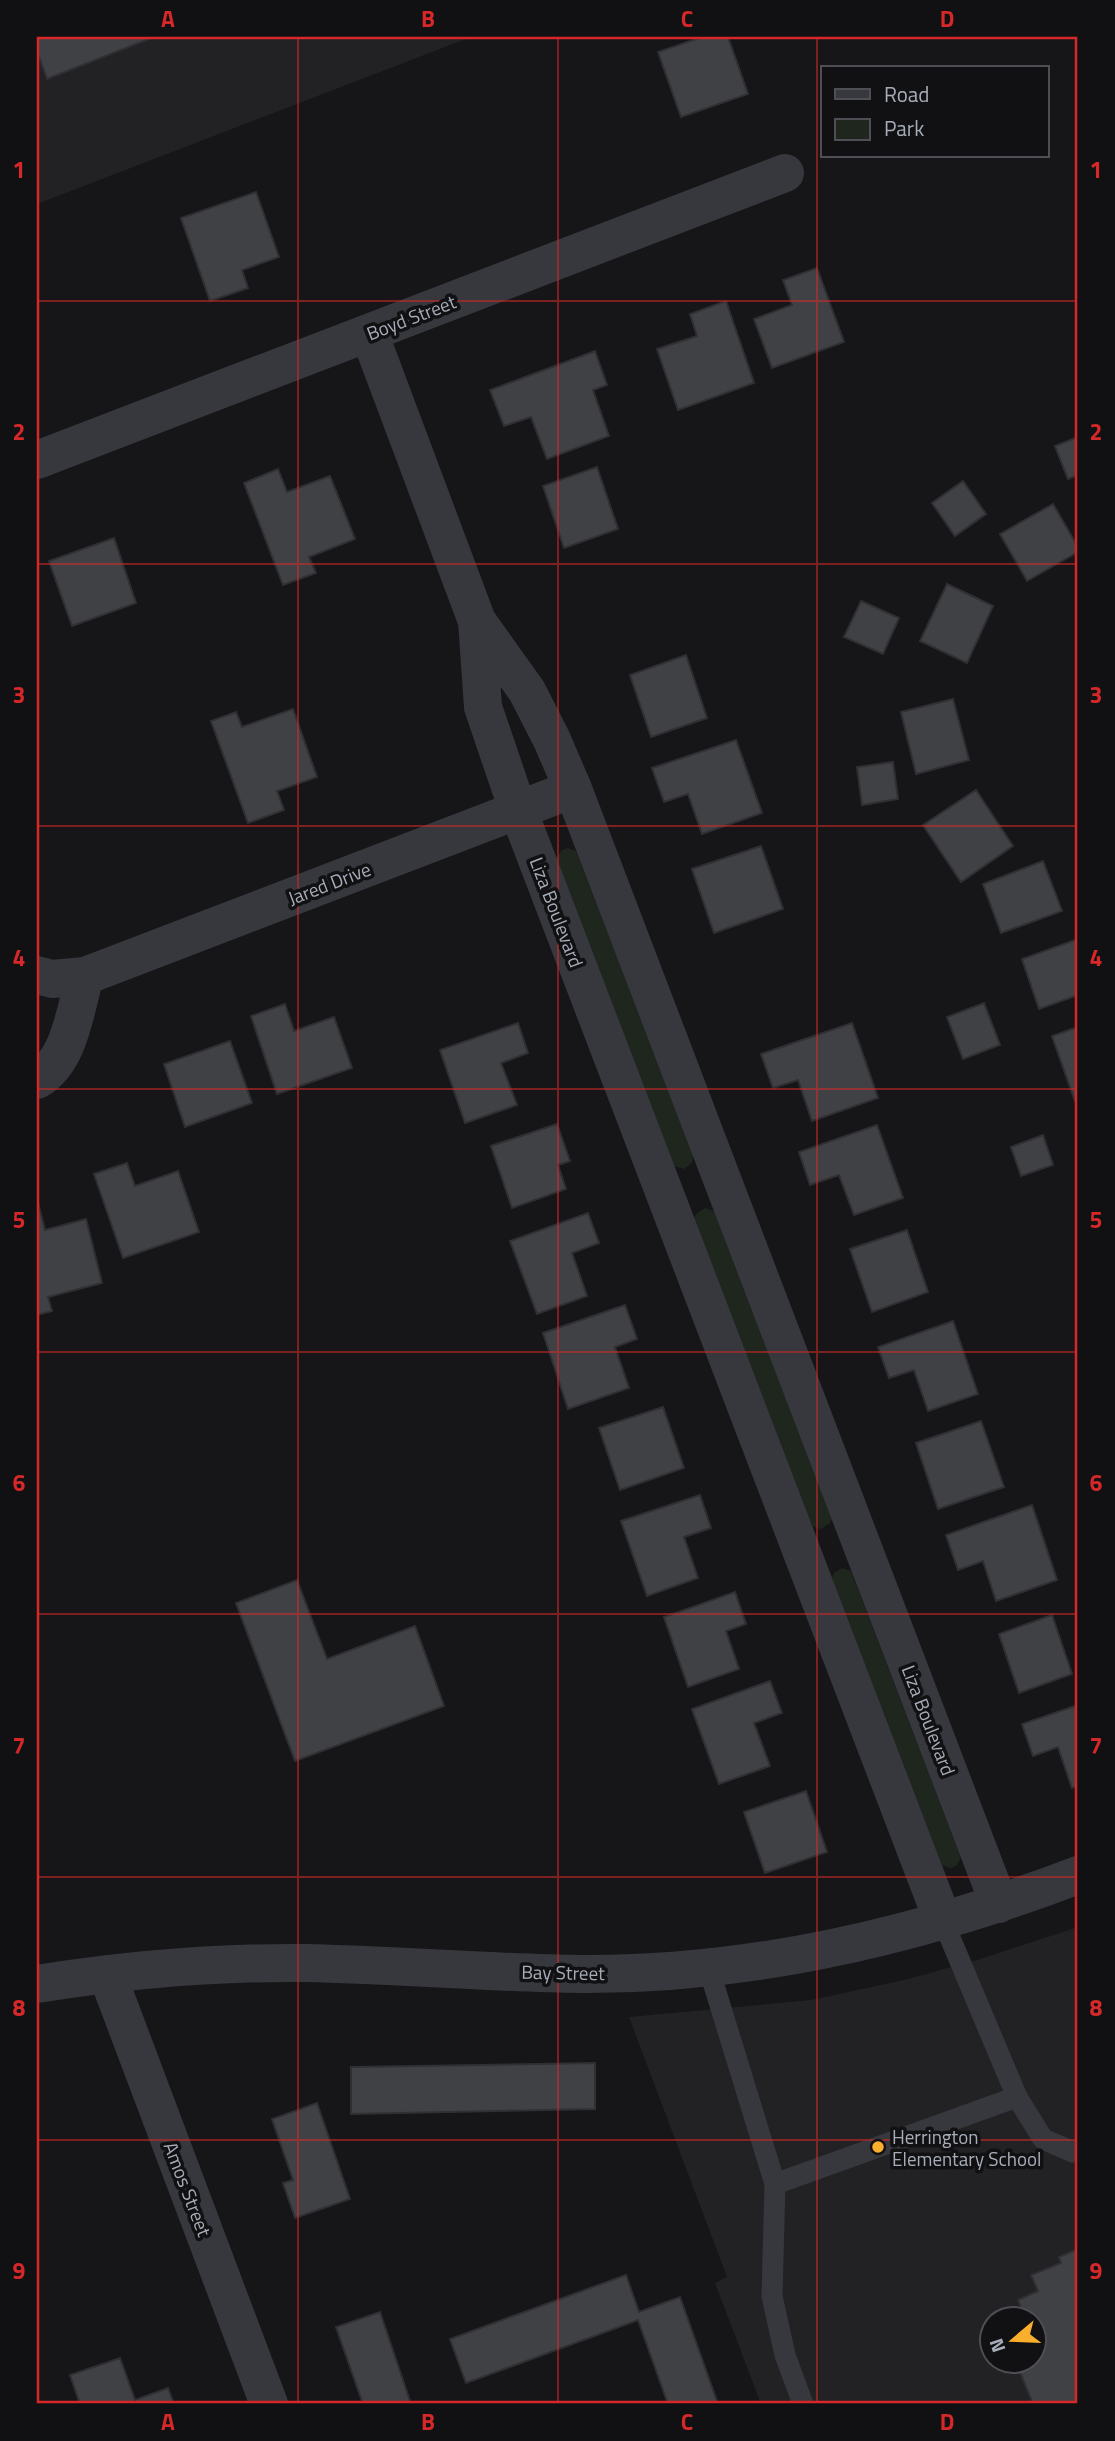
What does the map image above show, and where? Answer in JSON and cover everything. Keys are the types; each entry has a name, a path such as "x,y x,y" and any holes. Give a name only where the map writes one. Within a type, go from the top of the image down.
{"street":[{"name":"Boyd Street","path":"37,460 785,173"},
{"name":"Liza Boulevard","path":"369,333 477,621 527,691 573,789 999,1904"},
{"name":"Liza Boulevard","path":"477,621 483,708 518,810 943,1921"},
{"name":"Jared Drive","path":"37,975 67,979 85,976 573,789"},
{"path":"37,1080 56,1065 63,1053 85,976"},
{"path":"666,1197 721,1176"},
{"path":"804,1558 858,1537"},
{"name":"Bay Street","path":"37,1984 177,1967 260,1964 305,1963 582,1974 708,1966 829,1948 943,1921 1078,1875"},
{"name":"Amos Street","path":"107,1974 269,2404"}],"lane":[{"path":"943,1921 1017,2097 1043,2139 1073,2152 1078,2151"},
{"path":"708,1966 775,2184 772,2296 785,2355 803,2404"},
{"path":"775,2184 1017,2097"}],"shaded area":[{"path":"37,37 471,37 37,204"},
{"name":"Herrington Elementary School","path":"1078,1927 1078,2404 761,2404 715,2283 727,2277 629,2017 811,2000 904,1980 974,1961"}],"green space":[{"path":"567,848 576,851 693,1153 692,1163 684,1169 674,1166 556,858"},
{"path":"705,1208 714,1211 832,1519 821,1529 812,1526 694,1219 696,1214"},
{"path":"842,1568 851,1571 961,1858 956,1866 951,1868 942,1865 832,1578 834,1573"}],"building":[{"path":"37,37 154,37 47,79 37,51"},
{"path":"702,37 728,37 748,94 681,117 658,52"},
{"path":"256,192 279,257 242,270 248,288 210,301 181,218"},
{"path":"817,268 844,342 772,368 754,319 792,305 783,280"},
{"path":"726,301 754,383 678,410 657,349 697,336 690,314"},
{"path":"595,351 607,385 593,390 609,436 547,459 531,417 504,426 490,390"},
{"path":"1078,437 1078,475 1068,479 1055,446"},
{"path":"597,467 618,529 564,548 543,486"},
{"path":"278,469 287,492 330,476 355,539 309,557 316,573 283,585 244,483"},
{"path":"963,481 986,514 955,536 932,503"},
{"path":"1053,504 1078,547 1078,552 1027,581 1000,534"},
{"path":"114,538 136,603 72,626 49,561"},
{"path":"947,584 993,606 967,663 920,641"},
{"path":"861,601 899,618 883,654 844,637"},
{"path":"686,655 707,718 651,737 630,675"},
{"path":"953,699 969,760 916,774 901,712"},
{"path":"293,709 317,777 277,791 284,810 248,823 211,721 236,712 242,727"},
{"path":"736,740 762,813 702,834 688,794 664,802 652,768"},
{"path":"893,762 898,799 862,805 857,767"},
{"path":"976,790 1013,846 961,882 923,825"},
{"path":"761,846 783,909 714,933 692,869"},
{"path":"1043,861 1062,911 1001,933 983,884"},
{"path":"1078,939 1078,995 1039,1009 1022,959"},
{"path":"984,1003 1000,1045 963,1059 947,1017"},
{"path":"285,1004 294,1031 334,1017 352,1068 277,1094 251,1016"},
{"path":"518,1023 528,1053 501,1063 517,1105 465,1123 440,1050"},
{"path":"852,1023 878,1098 812,1121 798,1080 773,1088 761,1054"},
{"path":"1078,1027 1078,1103 1076,1104 1052,1036"},
{"path":"230,1041 252,1103 185,1127 164,1064"},
{"path":"557,1124 570,1161 558,1165 566,1189 512,1208 491,1146"},
{"path":"877,1125 903,1198 854,1215 839,1175 810,1185 799,1152"},
{"path":"1043,1135 1053,1165 1021,1176 1011,1147"},
{"path":"127,1163 135,1186 178,1171 199,1232 123,1258 94,1174"},
{"path":"37,1199 45,1230 86,1219 102,1283 48,1297 52,1311 37,1315"},
{"path":"588,1213 599,1243 572,1253 587,1296 537,1314 510,1241"},
{"path":"907,1230 928,1292 872,1312 850,1249"},
{"path":"625,1305 637,1339 615,1347 629,1388 568,1409 543,1333"},
{"path":"953,1321 978,1394 928,1411 914,1370 889,1378 878,1347"},
{"path":"663,1407 684,1468 620,1490 599,1428"},
{"path":"981,1421 1004,1487 938,1509 916,1443"},
{"path":"700,1495 711,1528 684,1537 698,1578 647,1596 621,1521"},
{"path":"1032,1505 1057,1580 996,1601 983,1561 958,1570 946,1535"},
{"path":"297,1580 327,1659 415,1626 444,1706 295,1761 236,1603"},
{"path":"735,1592 746,1624 726,1631 739,1669 688,1687 664,1617"},
{"path":"1052,1615 1072,1674 1019,1693 999,1634"},
{"path":"770,1681 782,1713 754,1723 770,1766 719,1784 692,1709"},
{"path":"1078,1705 1078,1786 1072,1788 1058,1747 1033,1756 1022,1724"},
{"path":"806,1791 827,1852 765,1873 744,1812"},
{"path":"595,2063 595,2109 351,2114 351,2067"},
{"path":"317,2103 350,2199 295,2218 283,2183 293,2180 272,2119"},
{"path":"1078,2249 1078,2404 1033,2404 1021,2374 1048,2374 1048,2304 1020,2304 1018,2300 1038,2291 1031,2275 1061,2263 1059,2257"},
{"path":"626,2275 639,2312 680,2297 718,2404 668,2404 638,2320 466,2383 450,2339"},
{"path":"380,2312 411,2404 363,2404 336,2327"},
{"path":"120,2358 135,2400 168,2388 174,2404 80,2404 70,2375"}],"place":[{"name":"Herrington Elementary School","path":"878,2147"}]}
